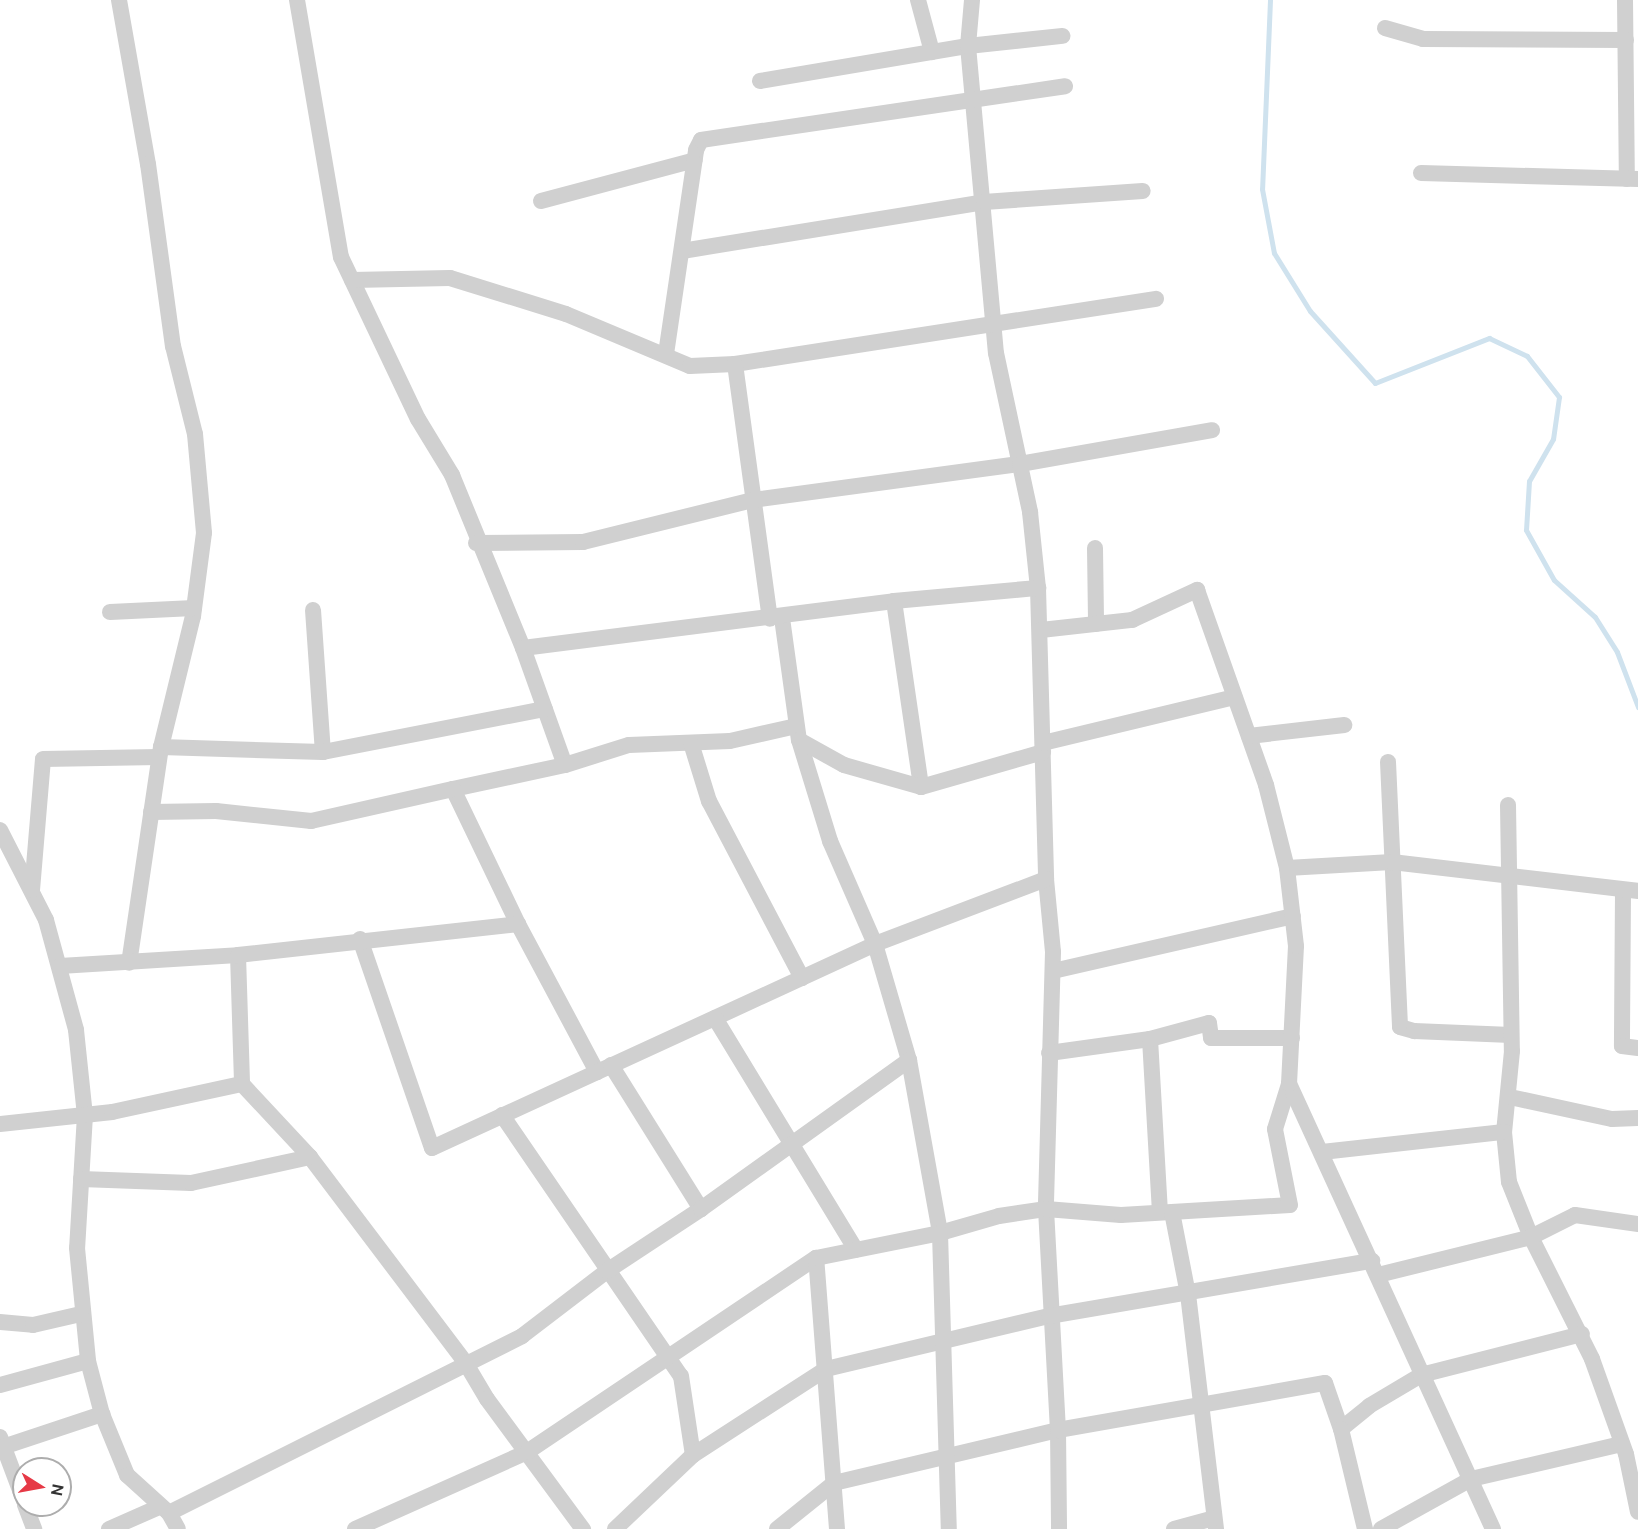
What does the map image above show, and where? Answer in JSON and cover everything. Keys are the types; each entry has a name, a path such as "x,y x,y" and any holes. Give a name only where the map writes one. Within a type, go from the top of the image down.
{"street":[{"path":"119,0 147,164 172,346 195,434 204,532 194,608 160,752 129,963"},
{"path":"297,0 339,249 418,419 452,475 476,543 523,648 565,765"},
{"path":"918,0 932,52"},
{"path":"972,0 968,46 996,324 996,353 1030,512 1041,630 1047,879 1053,971 1048,1053 1046,1209 1049,1316 1058,1430 1059,1529"},
{"path":"1421,173 1632,179 1625,0"},
{"path":"1385,28 1424,39 1626,40"},
{"path":"760,81 968,46 1062,36"},
{"path":"666,354 698,144 707,137 1065,86"},
{"path":"541,201 695,160"},
{"path":"682,252 984,202 1143,191"},
{"path":"352,280 450,278 566,314 690,366 735,364 1156,299"},
{"path":"735,364 753,500 797,733 830,841 875,944 909,1060 940,1233 944,1454 949,1529"},
{"path":"476,543 582,542 753,500 1020,464 1212,430"},
{"path":"1095,549 1096,624"},
{"path":"523,648 776,618 894,601 1038,588"},
{"path":"355,1529 527,1452 816,1258 940,1233 999,1216 1046,1209 1121,1215 1290,1204 1275,1129 1288,1084 1292,1038 1296,946 1287,868 1249,736 1197,590 1132,620 1041,630"},
{"path":"894,601 921,787"},
{"path":"110,612 194,608"},
{"path":"313,610 323,752"},
{"path":"151,812 216,812 311,821 565,765 629,746 730,741 797,733 844,765 921,787 1043,748 1235,698"},
{"path":"32,890 44,759 160,752 323,752 545,708"},
{"path":"1249,736 1344,725"},
{"path":"692,743 709,801 802,978"},
{"path":"1388,762 1400,1027 1511,1035"},
{"path":"453,789 518,924 604,1069 701,1209"},
{"path":"1508,805 1511,1035 1510,1097 1504,1132 1509,1182 1531,1238 1582,1334 1629,1451 1638,1512"},
{"path":"0,830 32,890 60,966 76,1030 85,1115 77,1248 81,1314 88,1361 102,1414 127,1475 164,1510 178,1529"},
{"path":"1287,868 1392,862 1630,892 1622,1046 1638,1048"},
{"path":"360,939 432,1148 875,944 1047,879"},
{"path":"1053,971 1293,916"},
{"path":"60,966 238,955 360,939 518,924"},
{"path":"238,955 242,1084 310,1157 465,1362 487,1400 584,1529"},
{"path":"714,1018 856,1250"},
{"path":"1048,1053 1150,1039 1209,1023 1211,1038 1292,1038"},
{"path":"1150,1039 1166,1212 1188,1294 1203,1406 1215,1524 1174,1529"},
{"path":"109,1529 164,1510 522,1336 607,1271 701,1209 909,1060"},
{"path":"0,1124 85,1115 242,1084"},
{"path":"1288,1084 1322,1152 1421,1376 1493,1529"},
{"path":"1510,1097 1612,1119 1638,1118"},
{"path":"502,1115 681,1376 693,1455"},
{"path":"1322,1152 1504,1132"},
{"path":"81,1179 191,1183 310,1157"},
{"path":"615,1529 693,1455 826,1369 1049,1316 1375,1268 1531,1238 1575,1215 1638,1224"},
{"path":"816,1258 837,1529"},
{"path":"0,1322 33,1325 81,1314"},
{"path":"1341,1429 1369,1406 1421,1376 1582,1334"},
{"path":"0,1385 88,1361"},
{"path":"777,1529 834,1484 944,1454 1058,1430 1324,1383 1341,1429 1365,1529"},
{"path":"12,1471 1,1444 102,1414"},
{"path":"1381,1529 1471,1479 1629,1451"}],"waterway":[{"path":"1270,0 1262,189 1274,253 1310,311 1375,383 1489,338 1527,356 1559,397 1553,439 1529,481 1526,530 1554,580 1595,617 1617,652 1638,707"}]}
